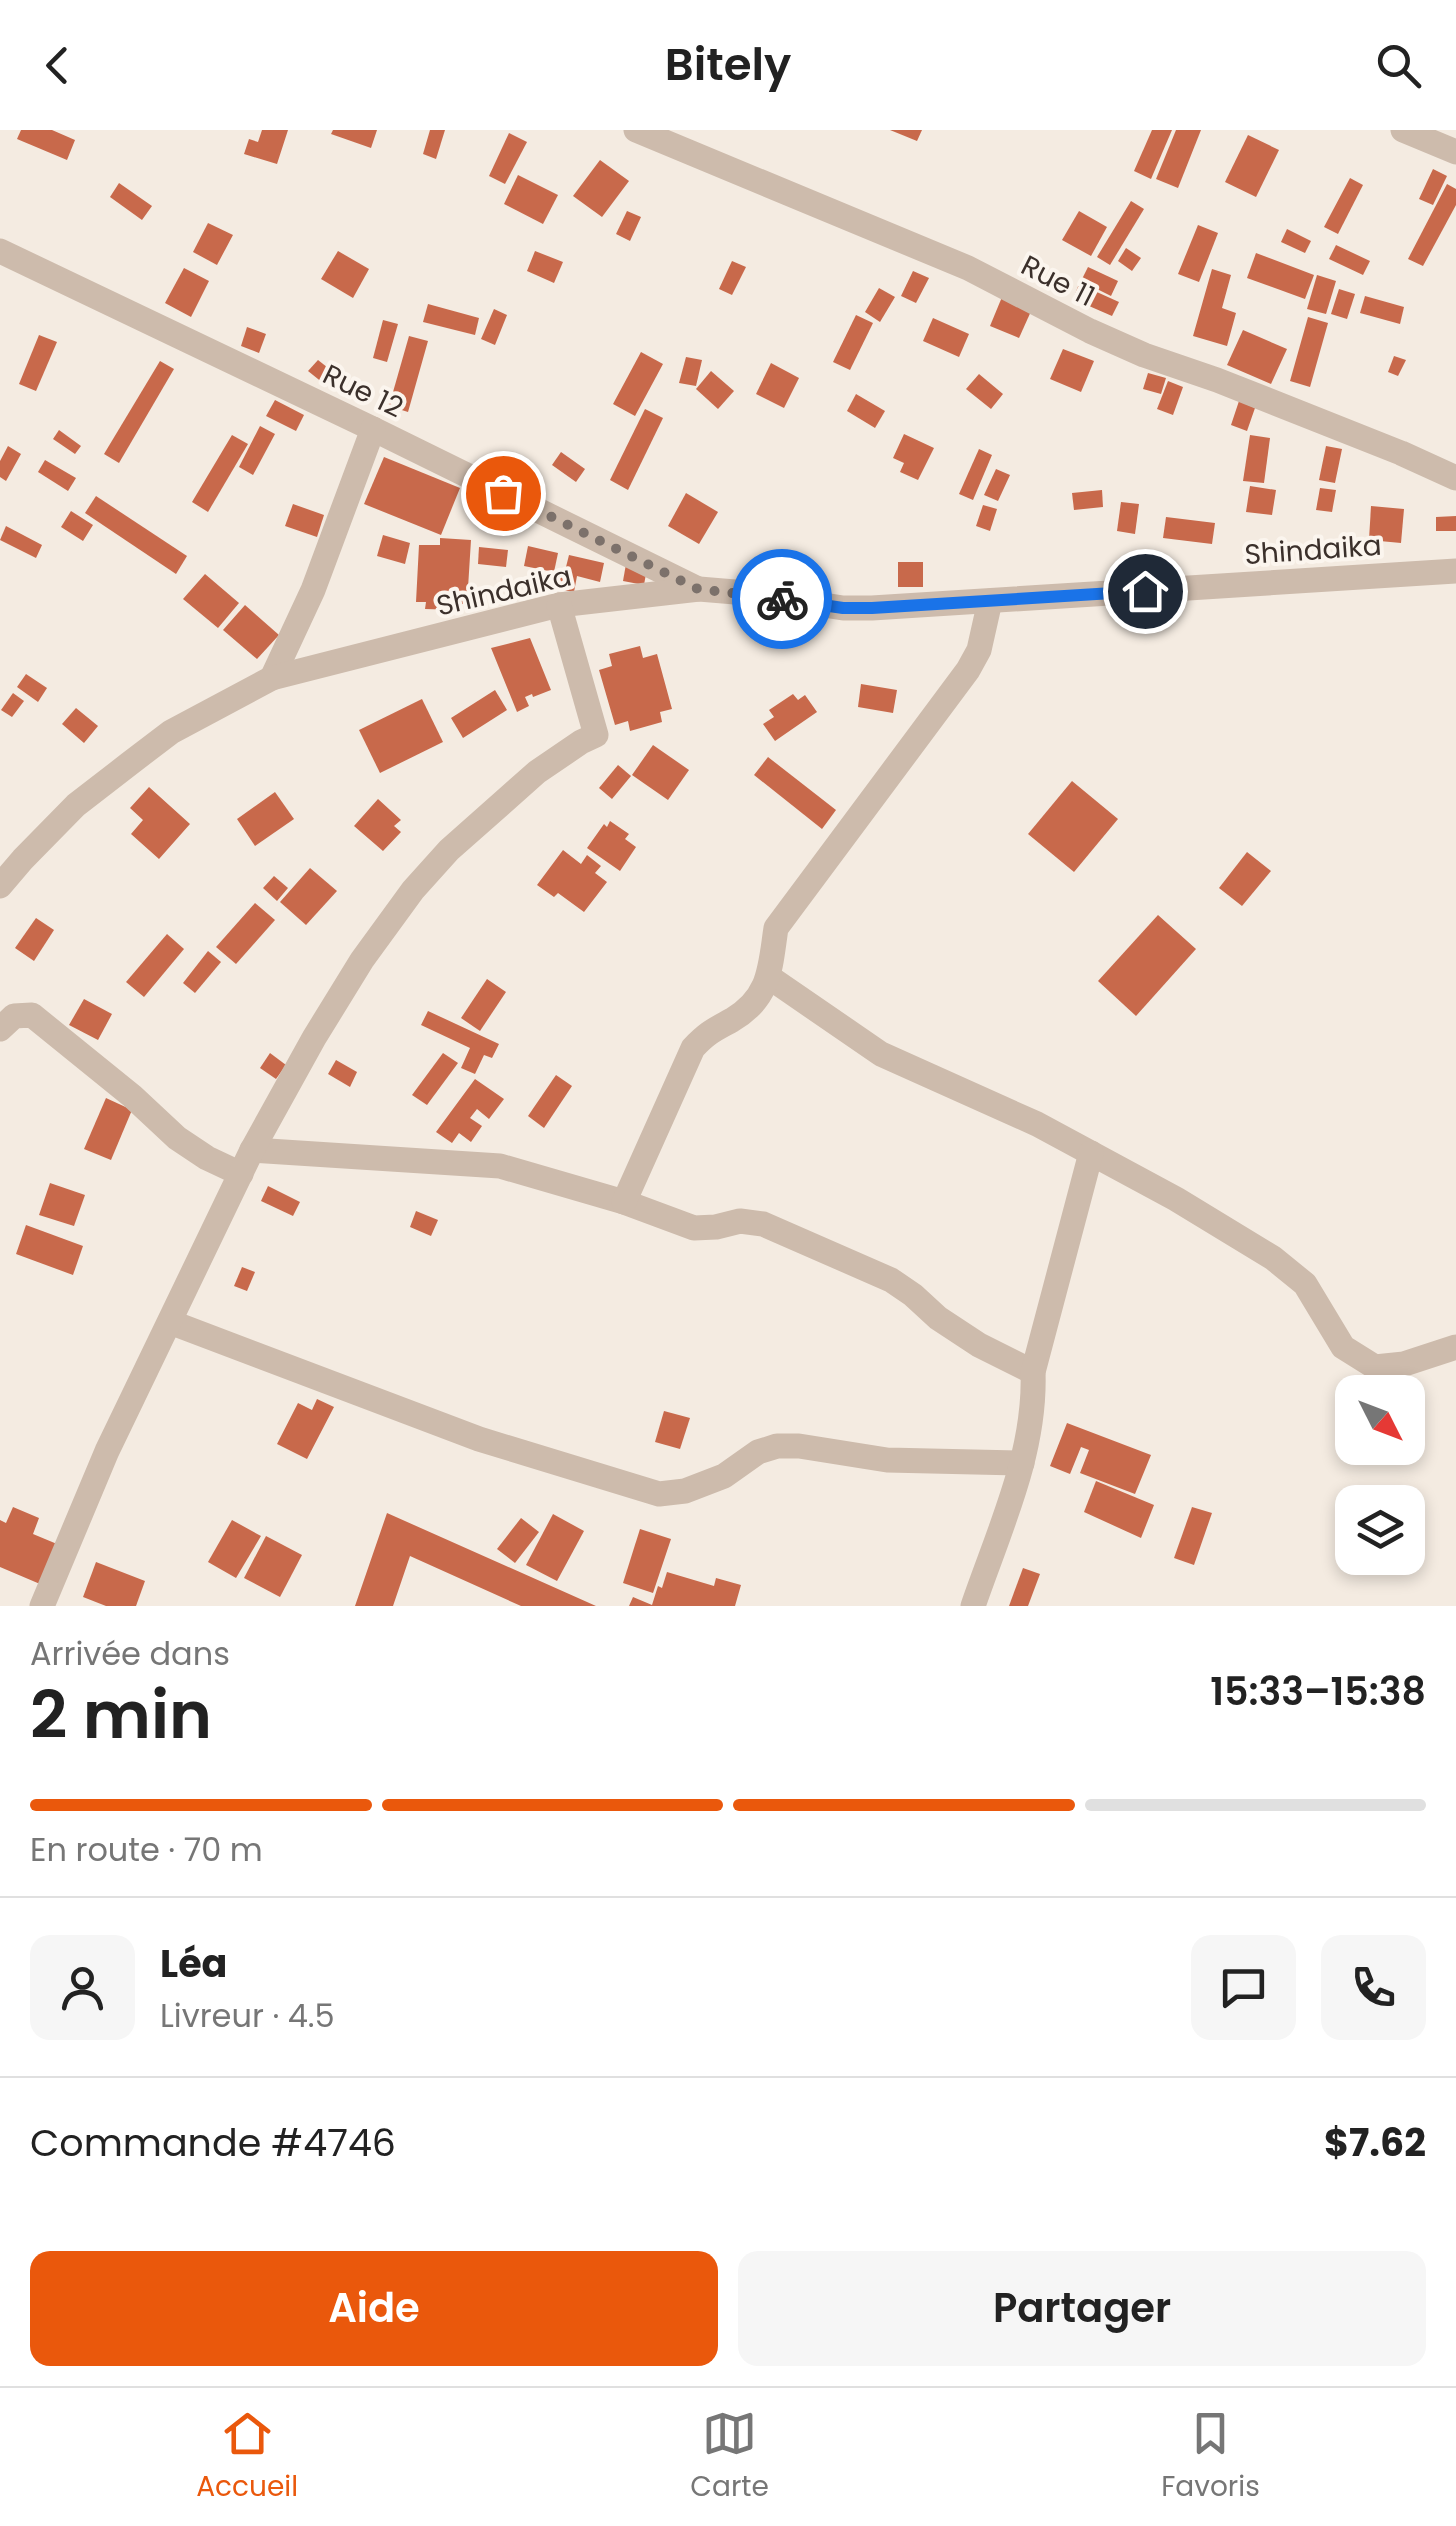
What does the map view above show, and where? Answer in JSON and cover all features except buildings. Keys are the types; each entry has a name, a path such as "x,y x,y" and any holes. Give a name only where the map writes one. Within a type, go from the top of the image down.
{"street":[{"name":"Rue 11","path":"636,130 968,268 1144,356 1236,387 1456,478"},
{"path":"1403,130 1456,152"},
{"name":"Rue 12","path":"0,252 698,589"},
{"path":"272,678 312,590 373,429"},
{"name":"Shindaika","path":"0,886 11,855 172,732 272,678 559,605 698,589 843,608 1456,571"},
{"path":"624,1202 693,1048 708,1032 736,1018 759,997 769,977 776,928 968,670 979,650 990,601"},
{"path":"42,1606 107,1450 246,1162 314,1038 379,934 449,850 536,772 596,735 559,605"},
{"path":"769,977 881,1054 1037,1124 1176,1199 1273,1258 1305,1284 1343,1347 1375,1367 1404,1364 1456,1347"},
{"path":"0,1029 14,1016 32,1015 177,1138 207,1158 500,1166 624,1202 694,1228 740,1221 762,1224 891,1280 978,1345 1033,1372"},
{"path":"973,1606 1031,1429 1033,1372 1090,1154"},
{"path":"170,1322 479,1439 660,1494 685,1491 724,1476 758,1452 777,1446 887,1460 1022,1463"}],"way so far":[{"path":"503,493 698,589 782,599"}],"route":[{"path":"782,599 872,608 1145,591"}]}
